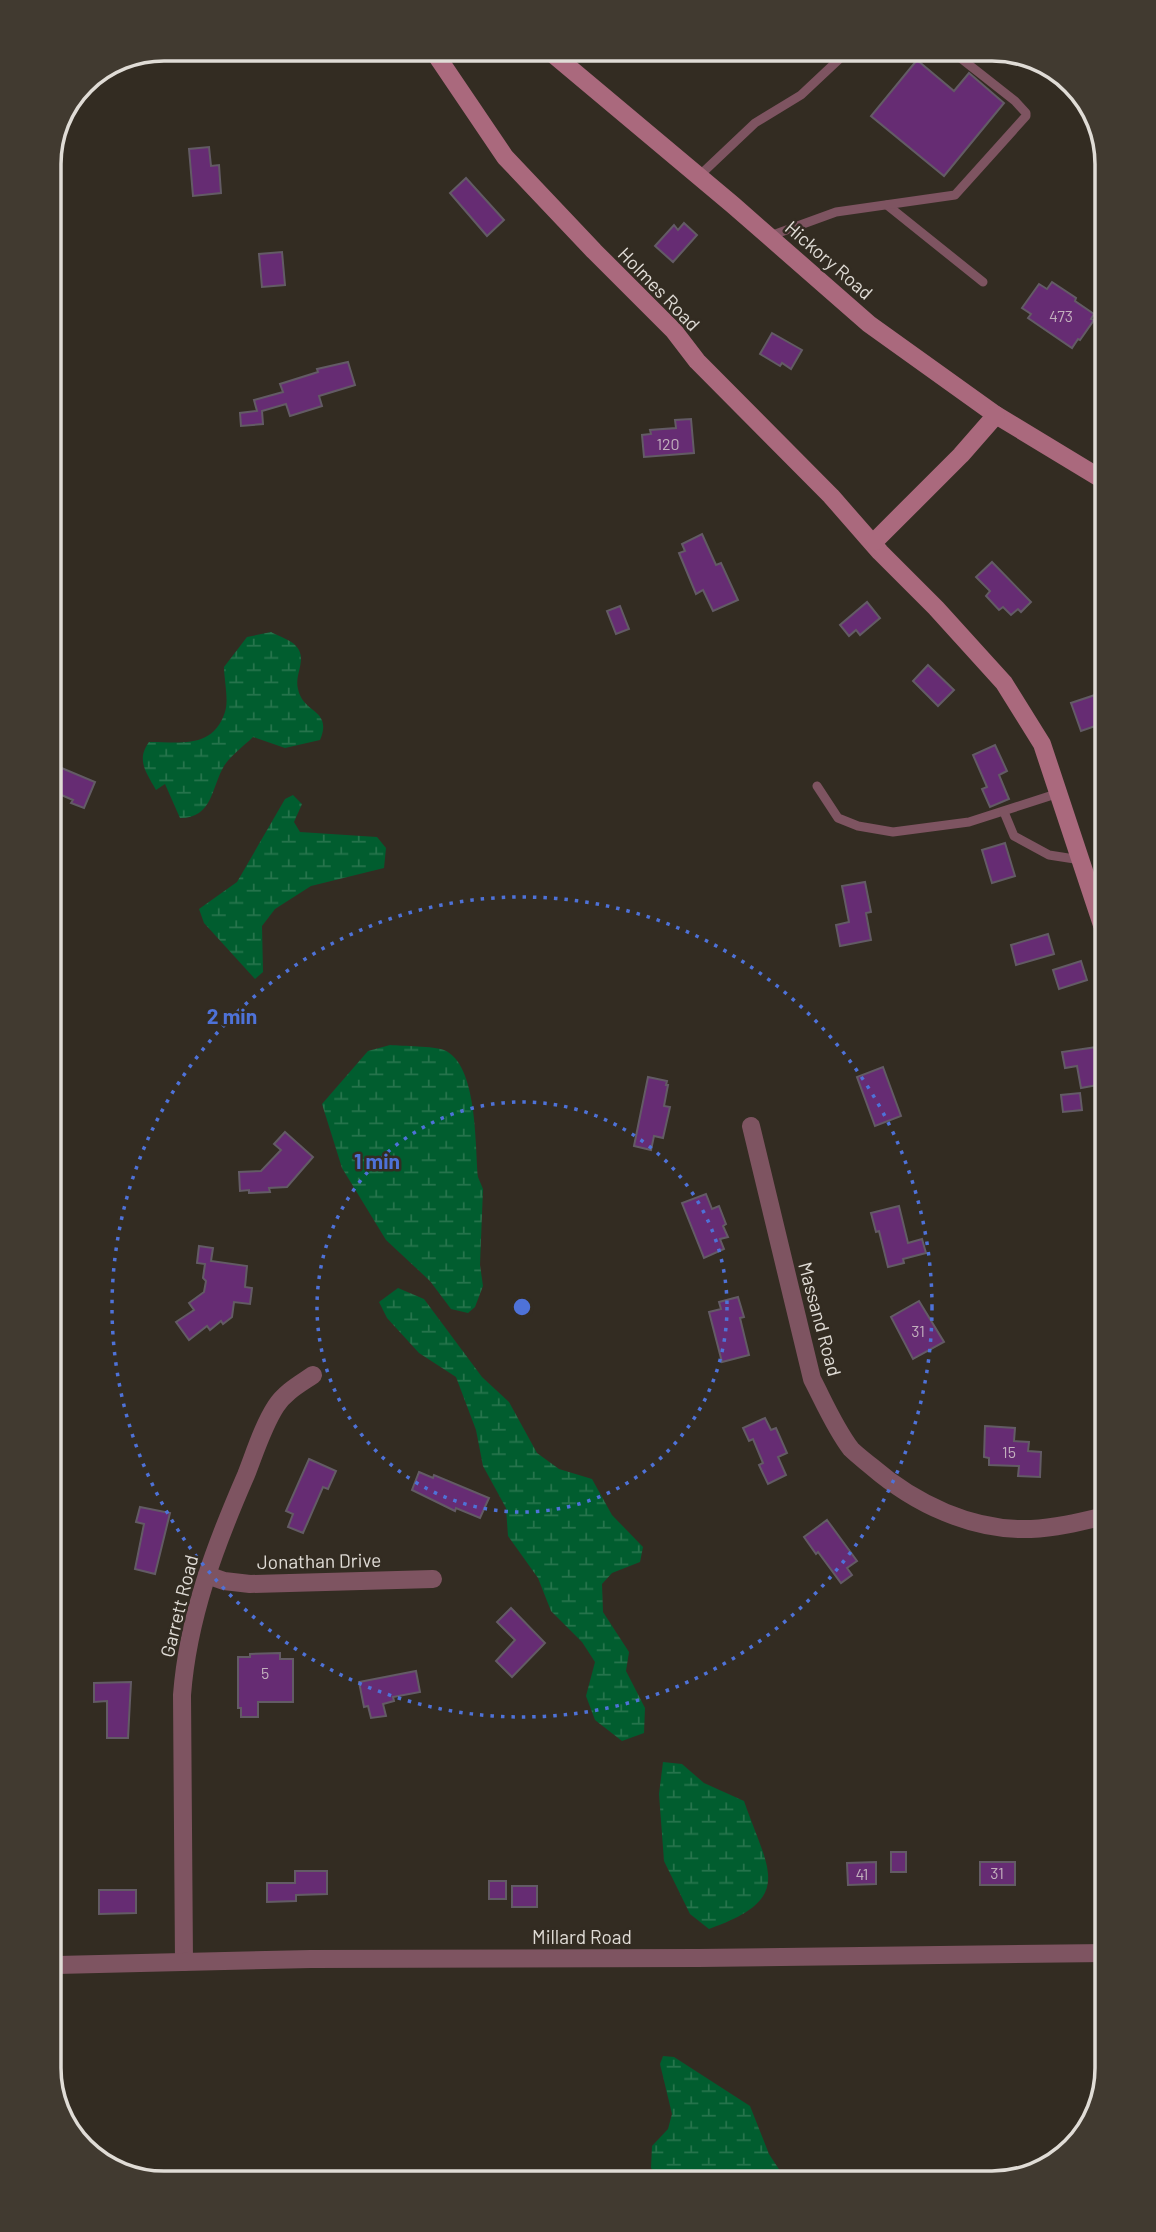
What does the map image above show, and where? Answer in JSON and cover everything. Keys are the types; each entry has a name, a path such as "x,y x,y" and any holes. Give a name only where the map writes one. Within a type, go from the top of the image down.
{"street":[{"name":"Holmes Road","path":"440,61 505,157 674,331 697,361 831,496 1003,682 1042,744 1095,903"},
{"name":"Hickory Road","path":"561,61 770,236 869,324 996,415 1095,475"},
{"path":"874,542 961,455 996,415"},
{"name":"Massand Road","path":"751,1126 812,1379 831,1417 852,1449 886,1479 920,1502 962,1518 998,1527 1030,1529 1095,1519"},
{"name":"Garrett Road","path":"184,1962 181,1695 192,1622 218,1539 276,1405 285,1394 313,1375"},
{"name":"Jonathan Drive","path":"207,1575 224,1581 250,1584 433,1579"},
{"name":"Millard Road","path":"61,1965 311,1959 1095,1953"}],"lane":[{"path":"699,176 755,123 801,95 837,61"},
{"path":"770,236 836,212 956,195 1026,116 1015,101 964,61"},
{"path":"887,205 983,282"},
{"path":"817,786 838,818 859,826 892,832 969,822 1059,793"},
{"path":"1004,812 1014,836 1049,855 1081,860"}],"green space":[{"path":"271,632 291,642 299,651 301,661 298,689 305,703 323,722 320,740 285,748 253,737 224,766 205,807 191,817 180,818 165,784 156,790 149,777 143,760 145,748 149,742 194,741 213,732 220,724 226,707 224,667 247,637"},
{"path":"293,795 302,804 294,822 300,832 377,837 386,848 384,868 311,886 275,909 262,926 263,972 255,979 204,923 199,909 237,882 285,799"},
{"path":"390,1045 444,1050 455,1058 469,1088 478,1177 483,1189 480,1265 483,1286 475,1307 468,1313 451,1309 430,1281 386,1240 342,1168 322,1104 368,1051"},
{"path":"398,1288 424,1299 482,1377 509,1402 537,1453 559,1469 592,1479 612,1515 643,1547 640,1562 612,1573 602,1584 603,1612 629,1652 626,1671 645,1708 644,1733 622,1741 595,1720 586,1696 595,1662 582,1642 551,1611 538,1578 508,1536 506,1508 483,1466 476,1430 456,1377 419,1353 387,1318 379,1302"},
{"path":"663,1762 682,1764 704,1783 744,1801 766,1864 768,1880 765,1893 755,1906 709,1929 690,1914 664,1861 659,1794"},
{"path":"663,2056 674,2057 750,2106 769,2154 780,2171 654,2171 651,2168 652,2146 668,2129 672,2114 660,2064"}],"building":[{"path":"916,61 954,91 969,73 1004,103 944,176 871,116"},
{"path":"209,147 211,166 219,165 221,193 193,196 189,149"},
{"path":"466,178 504,220 487,236 450,193"},
{"path":"684,223 697,235 673,262 655,246 674,225 678,230"},
{"path":"282,252 285,285 262,287 259,254"},
{"path":"1052,282 1094,314 1091,319 1094,320 1072,348 1028,318 1031,314 1022,308 1039,284 1047,289"},
{"path":"772,333 802,350 791,369 760,354"},
{"path":"348,362 355,385 319,396 322,406 290,416 286,404 262,411 263,424 241,426 240,413 257,411 254,400 283,392 280,384 318,372 317,369"},
{"path":"691,419 694,453 644,457 642,435 651,434 650,430 676,428 675,420"},
{"path":"702,534 716,565 721,563 738,600 713,611 703,590 696,594 679,553 685,551 682,544"},
{"path":"992,562 1031,602 1021,612 1018,609 1011,615 1003,607 999,610 986,596 990,591 976,577"},
{"path":"867,602 880,618 860,635 856,630 849,636 840,625"},
{"path":"620,606 629,629 616,634 607,611"},
{"path":"928,665 954,690 938,706 913,681"},
{"path":"1095,695 1095,726 1081,731 1071,703"},
{"path":"995,745 1007,771 999,775 1009,799 990,807 982,789 987,787 973,755"},
{"path":"61,768 95,782 84,808 71,803 73,800 61,795"},
{"path":"1005,843 1015,876 992,883 982,850"},
{"path":"865,882 871,912 866,913 871,940 840,946 836,925 849,922 842,886"},
{"path":"1048,934 1054,954 1016,965 1011,945"},
{"path":"1081,961 1087,980 1059,989 1053,970"},
{"path":"1095,1047 1095,1085 1081,1088 1077,1066 1065,1068 1062,1052"},
{"path":"883,1067 901,1116 875,1126 857,1077"},
{"path":"648,1077 667,1081 664,1106 670,1107 663,1138 654,1136 651,1150 634,1146"},
{"path":"1080,1093 1082,1110 1063,1112 1061,1095"},
{"path":"285,1132 313,1157 287,1187 269,1188 270,1192 240,1191 239,1172 261,1171 281,1150 274,1144"},
{"path":"706,1194 712,1209 719,1206 728,1237 720,1239 724,1249 704,1258 682,1203"},
{"path":"899,1206 908,1243 922,1239 926,1253 903,1259 904,1263 888,1267 879,1231 876,1232 871,1213"},
{"path":"199,1246 213,1248 211,1261 247,1266 245,1287 252,1288 250,1304 234,1302 232,1317 223,1324 221,1321 210,1330 207,1326 189,1340 176,1322 194,1310 189,1303 204,1292 205,1264 197,1263"},
{"path":"738,1297 744,1317 740,1318 749,1355 722,1362 709,1312 721,1309 719,1302"},
{"path":"919,1301 944,1342 913,1359 891,1317"},
{"path":"765,1418 771,1430 776,1428 787,1453 778,1457 786,1475 768,1484 759,1465 763,1463 753,1439 749,1441 743,1428"},
{"path":"985,1426 1015,1428 1014,1441 1029,1442 1028,1451 1041,1452 1040,1477 1018,1476 1019,1466 989,1465 989,1458 984,1457"},
{"path":"309,1459 336,1471 328,1489 323,1487 303,1533 288,1527 293,1514 286,1511"},
{"path":"419,1472 433,1478 434,1475 489,1498 480,1518 456,1508 455,1511 412,1490"},
{"path":"140,1507 170,1513 155,1574 135,1569 144,1524 136,1522"},
{"path":"827,1520 857,1561 847,1568 852,1575 841,1583 804,1537"},
{"path":"511,1608 545,1643 512,1677 496,1661 515,1640 497,1622"},
{"path":"280,1653 280,1659 293,1659 293,1702 258,1702 258,1717 241,1717 241,1708 238,1708 238,1657"},
{"path":"416,1671 420,1692 393,1697 394,1701 383,1704 386,1716 371,1718 368,1706 364,1707 359,1682"},
{"path":"131,1682 128,1738 107,1738 107,1701 94,1702 94,1683"},
{"path":"891,1852 906,1852 906,1872 891,1872"},
{"path":"876,1862 876,1884 848,1885 847,1863"},
{"path":"980,1862 1015,1862 1015,1885 980,1885"},
{"path":"295,1871 327,1871 327,1894 296,1895 296,1901 267,1902 267,1883 295,1883"},
{"path":"489,1881 506,1881 506,1899 489,1899"},
{"path":"512,1886 537,1886 537,1907 512,1907"},
{"path":"99,1890 136,1890 136,1913 99,1914"}]}
